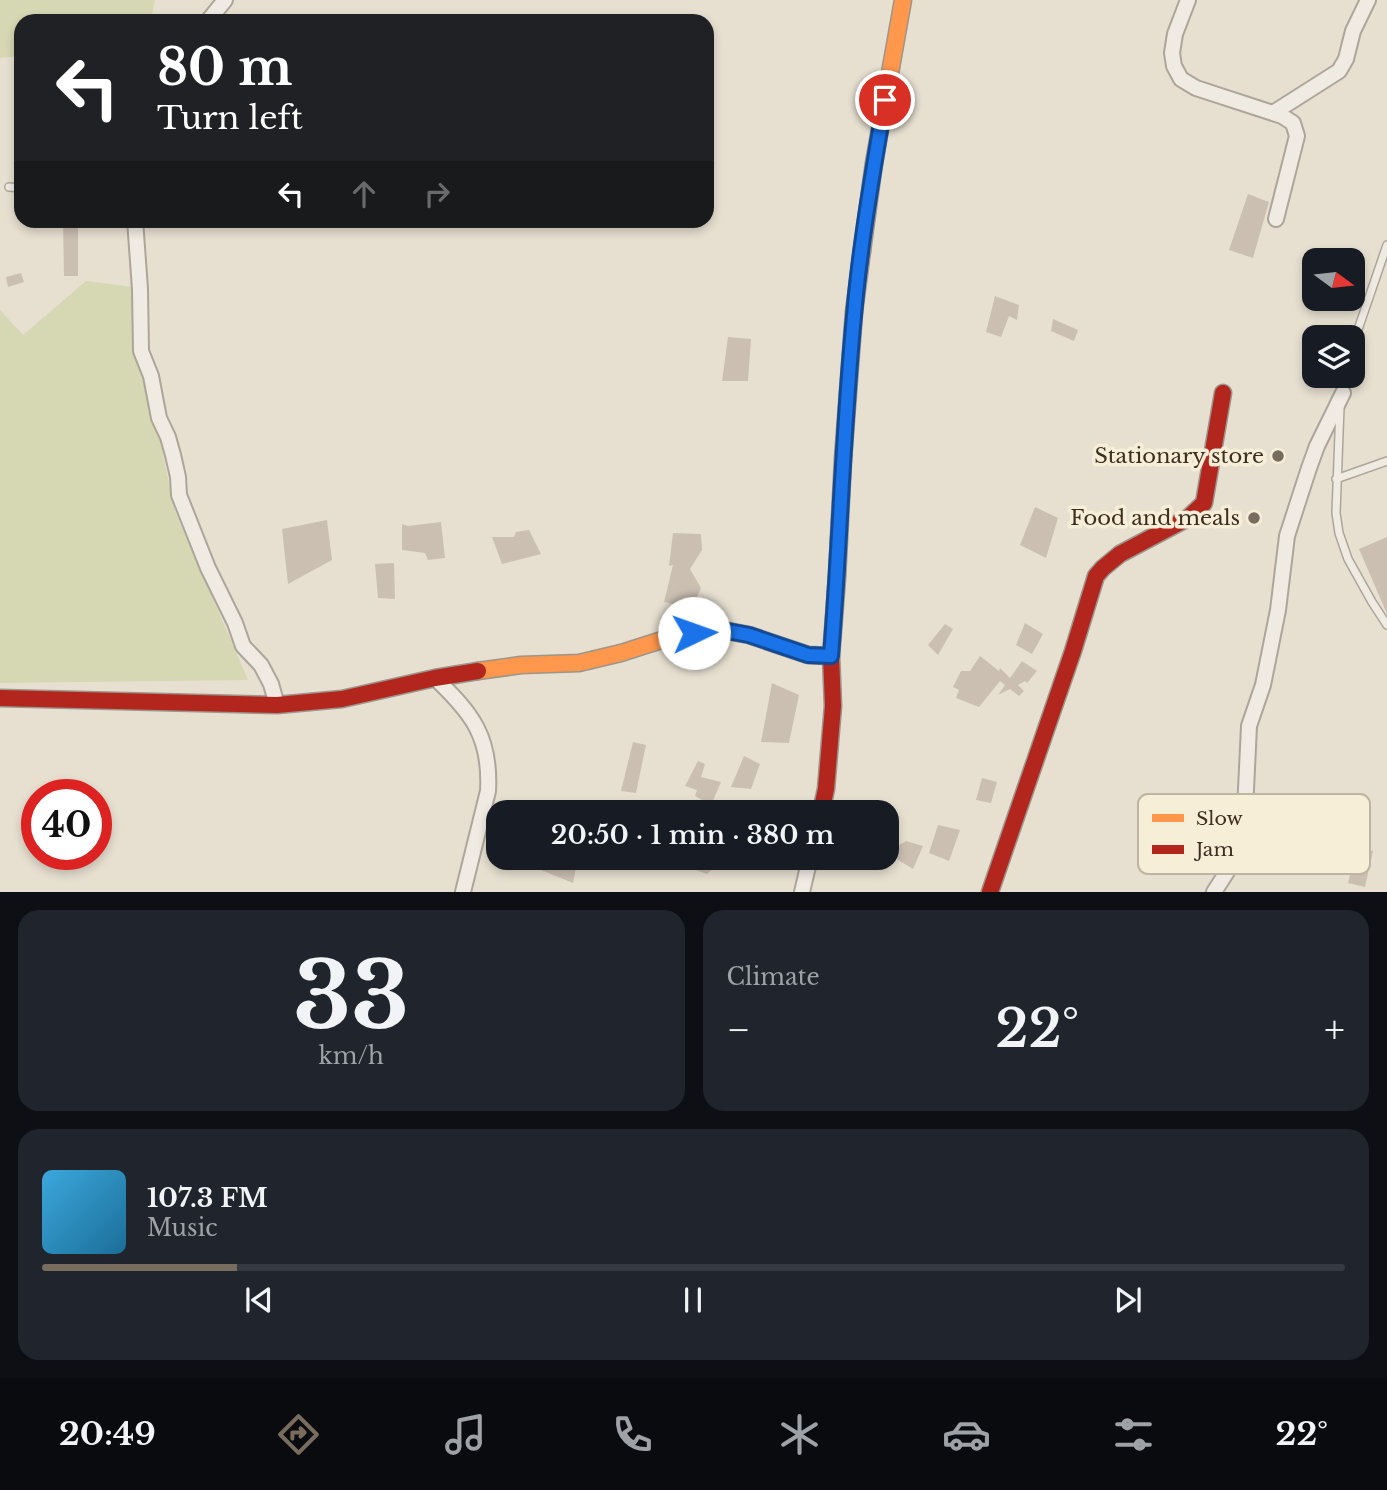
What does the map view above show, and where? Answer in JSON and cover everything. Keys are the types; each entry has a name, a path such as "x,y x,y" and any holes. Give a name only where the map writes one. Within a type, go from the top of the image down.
{"street":[{"path":"214,14 225,0"},
{"path":"824,800 833,706 831,656 854,312 874,163 903,0"},
{"path":"1188,0 1175,34 1172,53 1174,66 1181,79 1196,88 1273,113 1293,123 1297,136 1276,219"},
{"path":"1273,113 1339,71 1346,59 1353,31 1368,0"},
{"path":"136,228 141,351 150,376 159,418 173,455 179,495 243,646 261,665 271,684 277,705"},
{"path":"990,891 1073,651 1096,576 1104,565 1199,510 1203,503 1223,393"},
{"path":"1246,794 1249,726 1263,685 1278,610 1287,536 1317,446 1343,393"},
{"path":"0,698 277,705 342,699 435,678 521,665 579,663 671,637 717,629 749,635 808,655 831,656"},
{"path":"435,678 455,697 471,718 486,748 488,791 463,891"},
{"path":"802,891 807,870"},
{"path":"1214,891 1225,874"}],"lane":[{"path":"9,187 14,187"},
{"path":"1360,325 1387,245"},
{"path":"1344,388 1336,479 1339,533 1348,559 1387,625"},
{"path":"1336,479 1387,461"}],"green space":[{"path":"0,0 155,0 152,14 14,14 14,57 0,58"},
{"path":"86,281 133,287 146,376 175,511 248,680 0,683 0,310 23,335"}],"building":[{"path":"1248,194 1269,202 1253,258 1229,250"},
{"path":"63,228 78,228 78,276 64,276"},
{"path":"21,273 24,282 8,287 6,277"},
{"path":"995,296 1019,305 1017,320 1009,316 1001,337 986,332"},
{"path":"1053,319 1078,330 1074,341 1051,331"},
{"path":"728,337 751,339 748,381 722,381"},
{"path":"1035,507 1058,518 1046,558 1020,545"},
{"path":"327,520 332,560 288,584 282,529"},
{"path":"441,522 445,558 428,560 425,553 402,550 402,524 408,526"},
{"path":"529,530 541,554 502,564 492,537 514,537 516,532"},
{"path":"673,533 701,534 702,550 690,569 701,588 692,609 664,602 673,565 669,566"},
{"path":"1387,537 1387,614 1359,549"},
{"path":"394,563 395,599 378,598 375,564"},
{"path":"1025,623 1043,634 1032,654 1016,645"},
{"path":"945,624 953,629 938,655 928,645"},
{"path":"980,656 999,671 1000,668 1010,678 1022,661 1037,671 1027,683 1025,681 1018,685 1024,691 1019,696 1010,689 998,695 1005,685 1000,681 979,707 956,698 959,690 953,687 961,671 970,671"},
{"path":"772,683 799,695 789,743 761,742"},
{"path":"633,742 646,745 636,793 621,791"},
{"path":"744,756 760,764 751,789 731,787"},
{"path":"698,761 705,764 701,777 721,782 713,800 702,800 695,796 697,790 685,786"},
{"path":"982,778 997,782 991,803 976,800"},
{"path":"938,825 960,830 949,861 929,853"},
{"path":"906,841 923,846 913,869 899,860 899,845"},
{"path":"541,870 576,870 573,883"},
{"path":"696,870 712,870 707,874"},
{"path":"1350,874 1368,874 1365,887 1348,883"}],"traffic: slow":[{"path":"862,251 874,163 903,0"},
{"path":"478,671 521,665 579,663 671,637 717,629 749,635 808,655 831,656"}],"traffic: jam":[{"path":"824,800 833,706 831,656 843,459 854,312 862,251"},
{"path":"990,892 1096,576 1120,554 1188,518 1204,503 1223,393"},
{"path":"0,698 277,705 342,699 478,671"}],"place":[{"name":"Stationary store","path":"1278,456"},
{"name":"Food and meals","path":"1254,518"}],"route":[{"path":"694,633 717,629 749,635 808,655 831,656 854,312 885,100"}]}
